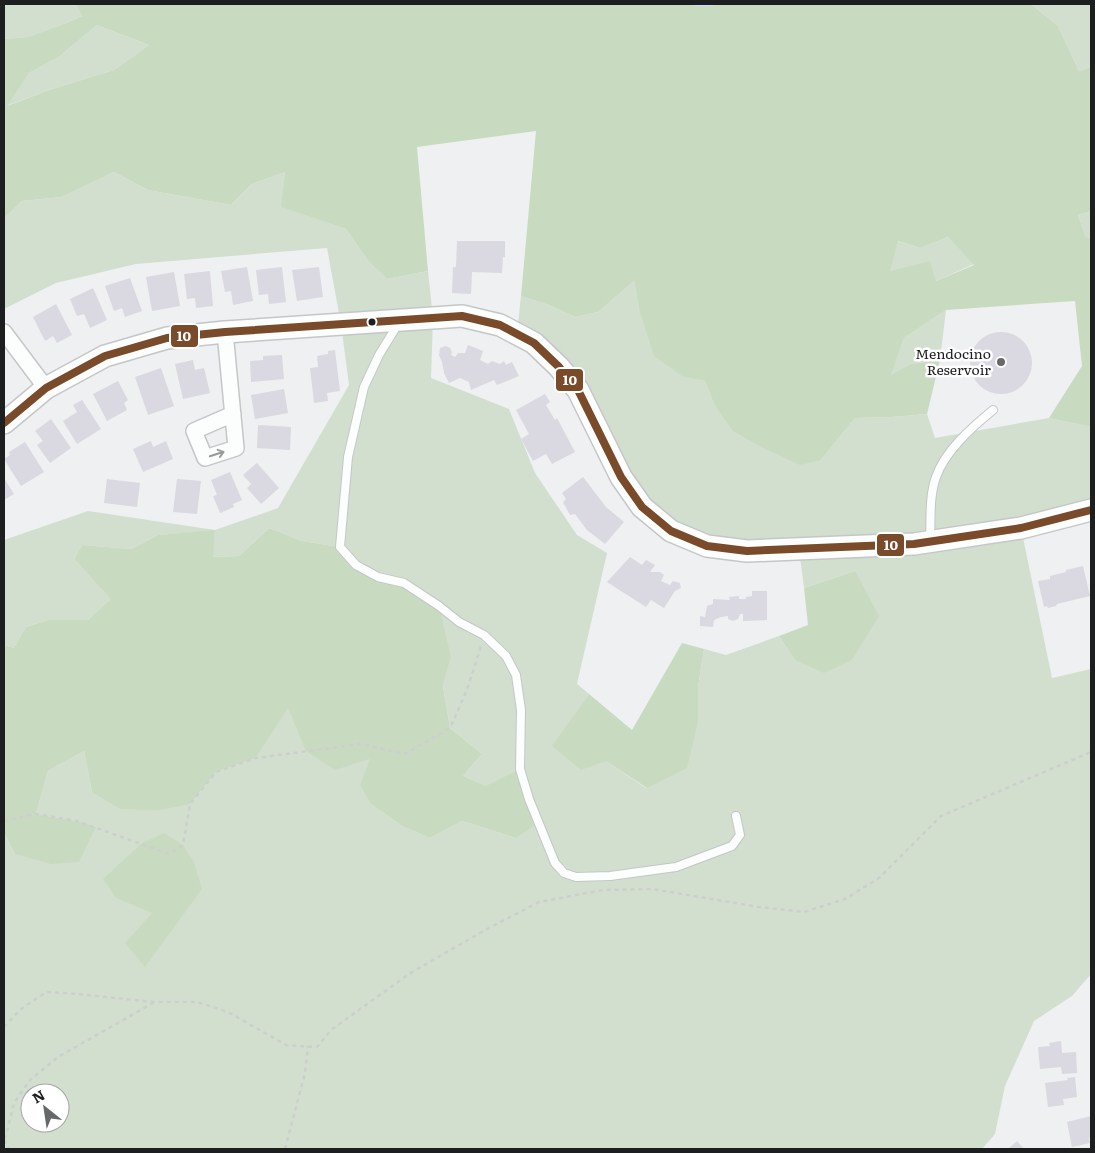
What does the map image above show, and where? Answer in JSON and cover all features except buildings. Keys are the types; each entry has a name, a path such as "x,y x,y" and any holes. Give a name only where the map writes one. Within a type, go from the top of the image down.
{"street":[{"path":"4,423 46,388 105,356 167,338 225,332 462,316 500,325 534,343 559,367 578,390 621,477 642,507 671,531 707,546 747,551 914,544 1021,528 1091,510"},
{"path":"4,332 46,388"},
{"path":"225,332 232,414"}],"lane":[{"path":"400,320 364,387 348,457 340,547 356,565 378,577 404,583 459,622 484,635 506,656 516,675 521,710 520,769 529,799 555,863 564,873 576,877 610,876 676,867 732,846 740,835 736,816"},
{"path":"930,541 931,504 935,478 945,458 974,426 993,410"}],"path":[{"path":"4,821 36,814 77,821 169,854 183,845 190,804 216,772 256,758 361,744 406,754 450,728 467,690 484,635"},
{"path":"4,1027 20,1009 46,992 154,1002 197,1002 228,1012 286,1045 317,1047 331,1030 409,974 487,929 539,902 603,890 652,889 759,907 804,912 845,900 879,878 941,816 1091,752"},
{"path":"9,1149 4,1139 14,1103 30,1080 58,1056 154,1002"},
{"path":"285,1149 305,1073 308,1046"}],"green space":[{"path":"4,4 76,4 82,16 28,37 4,39"},
{"path":"76,4 1031,4 1058,26 1079,71 1091,67 1091,211 1078,215 1086,237 1091,238 1091,427 1049,418 1082,366 1075,301 946,310 904,338 891,375 910,364 940,360 927,414 855,418 821,460 800,465 763,448 733,431 714,404 705,381 682,376 654,356 639,309 634,281 598,312 575,317 549,305 521,296 536,131 417,147 428,271 387,279 368,261 346,229 281,207 285,172 252,184 231,205 148,190 114,172 62,197 22,201 4,219 4,39 28,37 82,16","holes":["97,25 149,45 114,70 49,90 7,106 29,73 60,56","948,237 974,265 936,281 930,261 890,271 898,241 920,248"]},
{"path":"1031,4 1091,4 1091,67 1079,71 1058,26"},
{"path":"97,25 149,45 114,70 49,90 6,106 29,73 60,56"},
{"path":"114,172 148,190 231,205 252,184 285,172 282,207 346,229 368,261 387,279 428,271 433,318 431,378 509,409 535,473 577,535 607,553 577,684 589,694 553,746 606,761 646,788 698,722 698,687 704,649 726,655 779,636 795,660 855,571 804,588 799,549 707,546 642,507 578,390 517,334 521,296 549,305 575,317 598,312 634,281 639,309 682,375 705,381 714,404 821,460 855,418 927,414 935,438 1049,418 1091,427 1091,510 1021,528 1052,678 1091,669 1091,974 1072,996 1034,1021 1005,1086 995,1134 982,1149 4,1149 4,833 15,854 77,821 36,814 48,771 84,751 92,792 190,804 216,772 256,758 288,707 370,758 371,804 402,826 430,838 462,821 516,838 486,786 463,776 482,754 450,728 443,686 451,656 378,577 356,565 340,547 302,541 269,528 239,556 212,557 215,531 158,535 131,549 82,545 74,559 112,599 88,620 48,620 26,627 14,648 4,645 4,540 88,511 215,530 278,508 349,385 341,324 327,248 136,264 56,283 4,309 4,219 22,201 62,197"},
{"path":"1091,211 1091,238 1086,237 1078,215"},
{"path":"948,237 974,264 936,281 889,271 897,241 920,248"},
{"path":"946,310 940,360 910,364 890,376 904,338"},
{"path":"269,528 302,541 340,547 356,565 378,577 404,583 439,606 451,657 443,686 450,728 482,754 463,776 486,786 520,769 539,822 516,838 462,821 430,838 402,826 371,804 360,785 370,759 335,770 306,751 288,708 256,758 216,772 190,804 160,810 120,809 92,792 84,751 48,771 36,814 77,821 96,827 79,862 51,864 15,854 4,833 4,645 14,648 26,627 48,620 88,620 111,599 74,559 82,545 131,549 158,535 215,530 213,557 239,556"},
{"path":"855,571 879,616 852,660 824,673 795,660 779,636 808,625 804,588"},
{"path":"682,643 704,649 698,687 698,722 687,768 647,788 606,761 581,770 552,746 589,694 632,730"},
{"path":"164,833 183,845 194,862 202,889 145,967 125,943 152,913 116,898 103,879 141,844"}],"waterway":[{"path":"696,4 712,4"}],"transit line":[{"name":"10","path":"4,423 46,388 105,356 167,338 225,332 462,316 500,325 534,343 559,367 578,390 621,477 642,507 671,531 707,546 747,551 914,544 1021,528 1091,510"}],"place":[{"name":"Mendocino Reservoir","path":"1001,362"}]}
